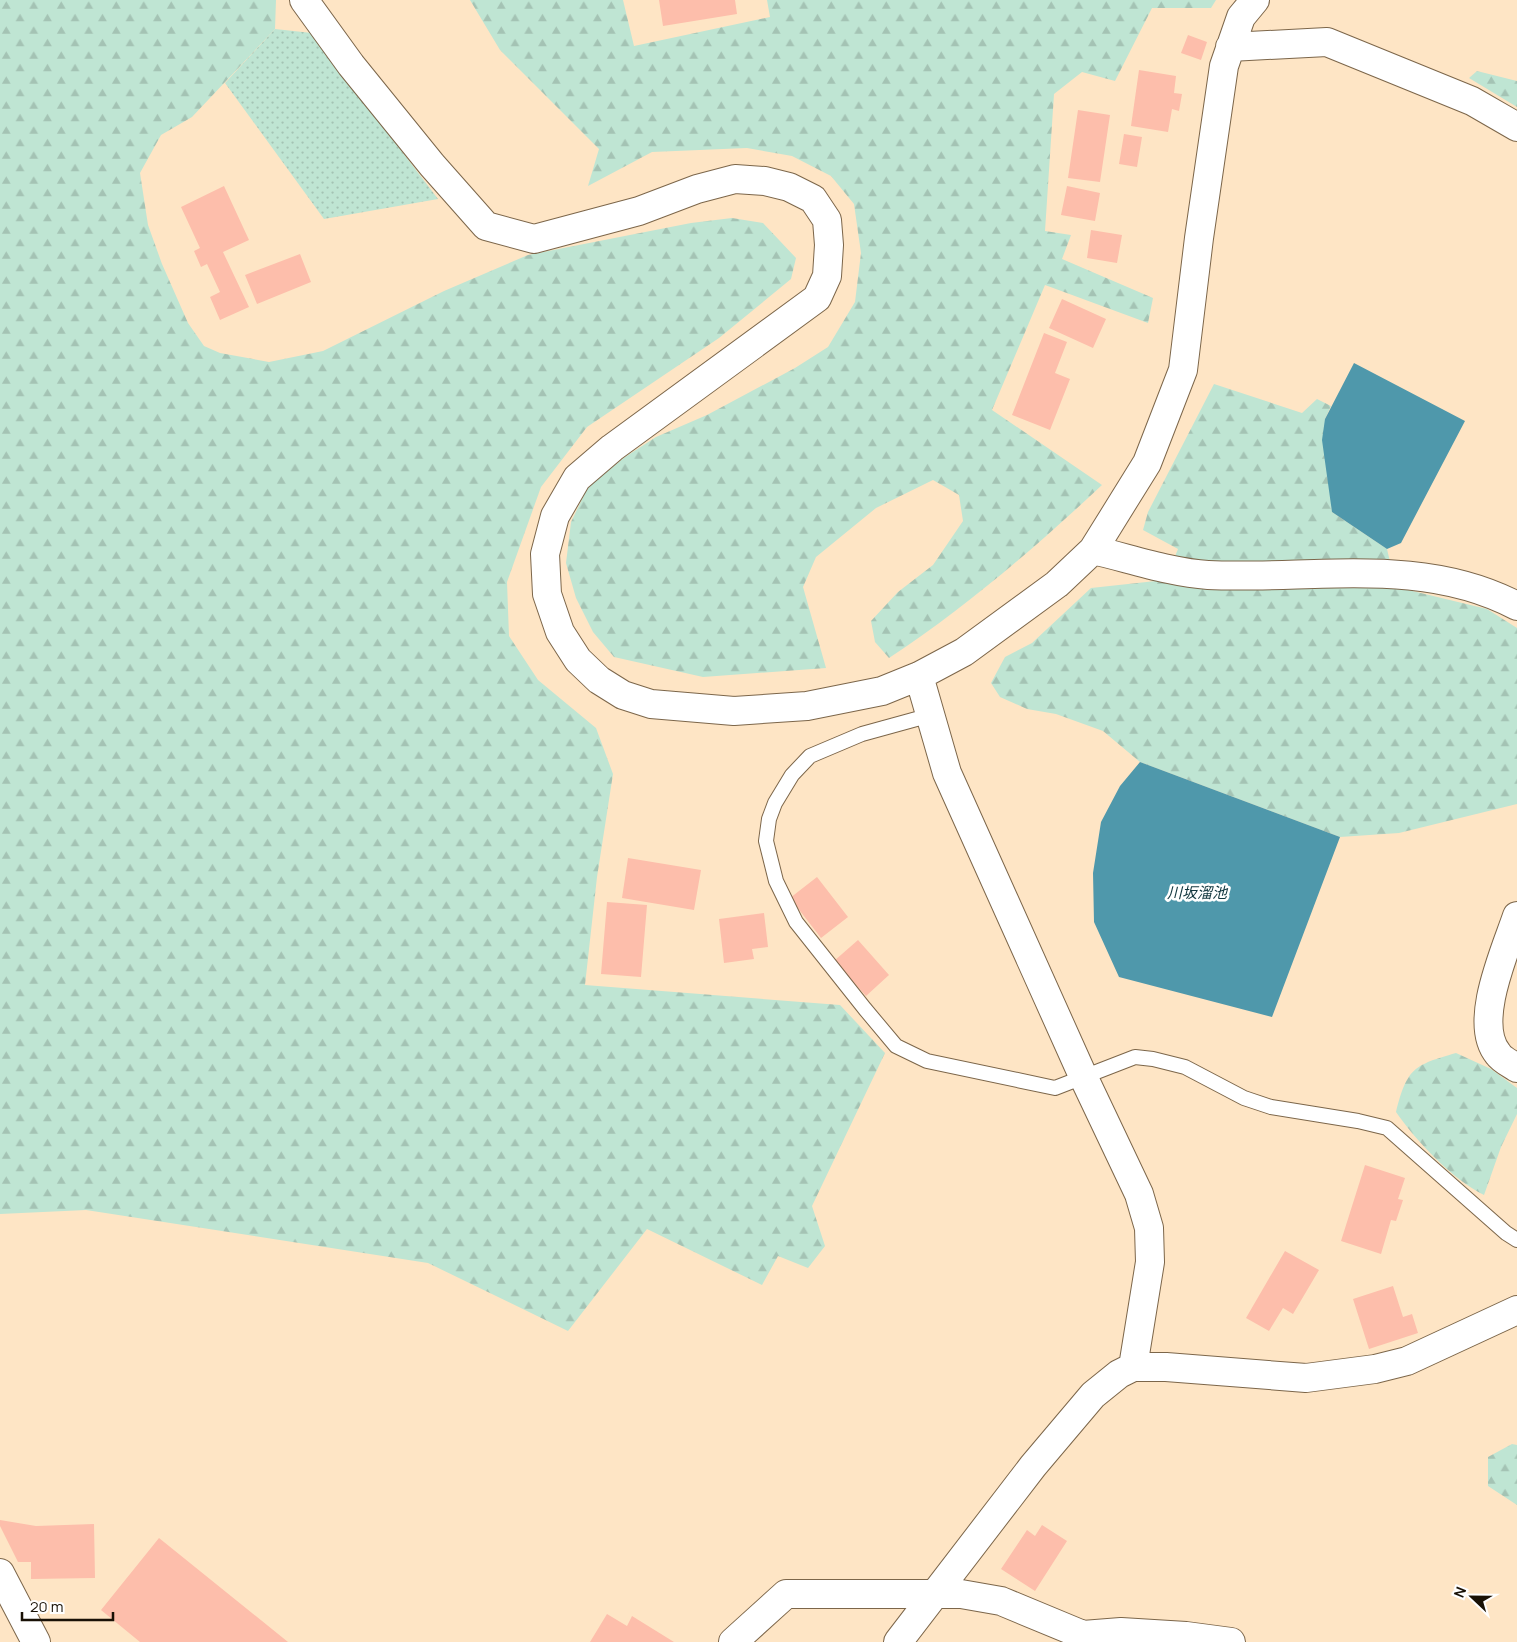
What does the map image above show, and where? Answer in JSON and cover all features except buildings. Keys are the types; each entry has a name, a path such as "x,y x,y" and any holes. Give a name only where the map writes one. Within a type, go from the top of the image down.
{"street":[{"path":"304,0 351,64 407,134 486,226 534,239 639,211 697,189 735,179 765,181 789,187 813,199 827,220 829,245 827,276 816,298 612,448 577,478 555,516 545,554 547,594 560,632 578,660 607,685 623,694 651,704 734,711 807,706 882,691 919,676 964,652 1004,624 1056,584 1093,550 1147,463 1183,370 1198,238 1224,66 1241,17 1255,0"},
{"path":"1230,47 1327,42 1472,101 1517,127"},
{"path":"1093,550 1206,575 1374,572 1458,582 1498,596 1517,606"},
{"path":"919,676 947,772 1083,1076 1139,1194 1149,1228 1150,1262 1132,1368"},
{"path":"1517,916 1493,986 1489,1019 1490,1038 1498,1054 1517,1068"},
{"path":"898,1642 1033,1466 1093,1395 1132,1368 1166,1368 1306,1378 1375,1369 1406,1361 1517,1310"},
{"path":"0,1573 36,1642"},
{"path":"733,1642 786,1594 896,1595 937,1592 1001,1601 1084,1635 1121,1632 1186,1636 1231,1642"}],"lane":[{"path":"931,715 862,734 810,756 798,769 775,803 769,819 766,841 776,881 796,922 896,1046 927,1061 1055,1088 1135,1057 1153,1059 1185,1066 1244,1098 1262,1104 1358,1120 1386,1128 1506,1234 1517,1240"}],"green space":[{"path":"0,0 276,0 275,29 192,117 161,135 140,173 148,225 162,264 188,323 204,346 220,353 269,362 323,351 444,291 528,255 691,223 732,218 763,223 796,258 791,279 719,338 587,427 541,487 507,582 509,636 538,680 596,728 613,774 597,877 585,985 840,1005 885,1053 812,1206 825,1246 808,1268 778,1256 762,1285 647,1229 568,1331 428,1263 86,1210 0,1214"},
{"path":"470,0 623,0 634,46 770,17 767,0 1216,0 1211,8 1152,8 1115,81 1082,72 1054,94 1045,231 1071,235 1062,259 1153,298 1148,323 1045,285 992,410 1102,485 1052,531 972,598 889,658 875,642 871,621 898,592 933,565 963,521 959,495 933,480 876,508 816,557 803,587 826,668 703,677 614,657 593,632 576,598 566,563 571,522 588,487 625,457 656,437 707,415 795,368 828,347 855,302 861,253 854,204 831,176 792,156 747,148 652,152 588,186 599,149 500,50"},
{"path":"275,29 312,33 438,199 324,219 225,83"},
{"path":"1477,71 1517,81 1517,107 1469,78"},
{"path":"1214,384 1302,413 1317,399 1331,406 1325,419 1332,512 1387,549 1396,587 1487,609 1517,628 1517,804 1399,833 1340,837 1140,762 1103,731 1056,714 1027,709 1000,697 991,683 1005,657 1032,643 1091,588 1165,580 1178,549 1143,530 1148,512"},
{"path":"1456,1053 1491,1069 1517,1088 1517,1114 1501,1147 1484,1195 1460,1180 1436,1159 1396,1112 1404,1086 1414,1070 1430,1061"},
{"path":"1512,1444 1517,1445 1517,1505 1488,1486 1488,1457"}],"water":[{"path":"1354,363 1465,421 1401,543 1387,549 1332,512 1322,440 1325,419"},
{"name":"川坂溜池","path":"1140,762 1340,837 1272,1017 1119,977 1094,922 1093,873 1101,822 1120,786"}]}
